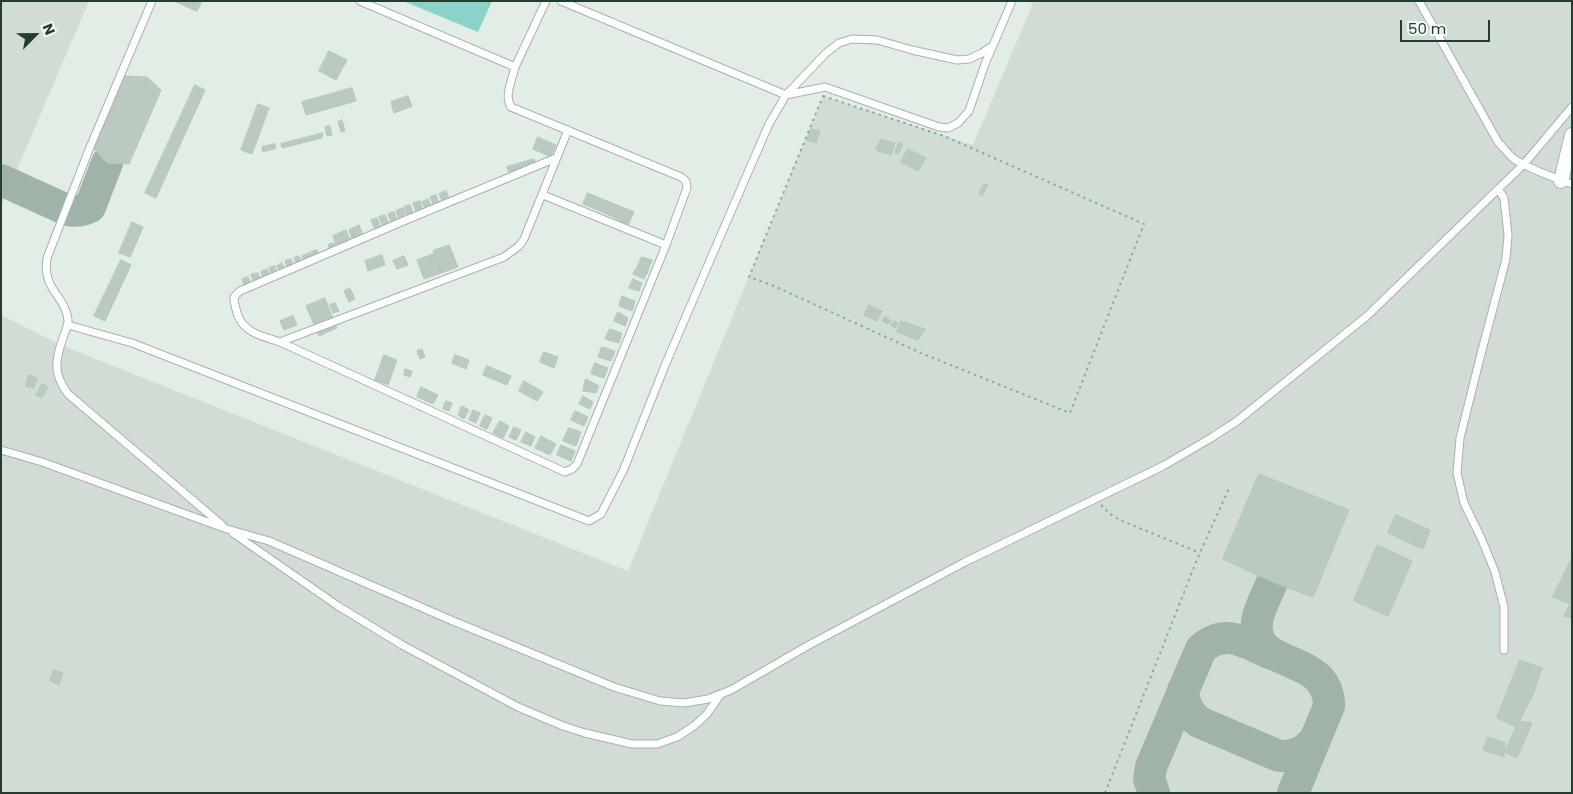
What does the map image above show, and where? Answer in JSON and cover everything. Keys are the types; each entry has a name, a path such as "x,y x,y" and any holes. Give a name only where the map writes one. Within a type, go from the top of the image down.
{"street":[{"path":"1567,182 1572,135"}],"lane":[{"path":"152,1 90,148 47,258 47,277 53,292 66,310 68,325 57,354 56,362 59,379 68,394 226,529 338,606 402,645 518,707 563,726 593,735 632,744 657,744 677,737 701,720 720,695"},
{"path":"360,1 515,67"},
{"path":"546,1 515,67 508,96 508,102 511,107 681,176 686,182 687,188 666,245 577,464 572,470 565,472 280,342 246,329 242,323 234,304 234,297 240,291 556,158"},
{"path":"562,1 786,95 825,87 939,127 948,128 958,123 969,111 992,46 1012,1"},
{"path":"1419,1 1498,142 1513,158 1567,182"},
{"path":"68,325 132,343 589,521 601,514 623,471 666,363 723,230 769,124 786,95 826,53 839,43 852,39 877,40 957,60 969,59 992,46"},
{"path":"1,450 42,462 226,529 269,541 453,621 614,687 660,701 672,703 696,702 720,695 965,562 1163,466 1237,421 1367,316 1524,164 1572,107"},
{"path":"280,342 504,257 519,246 524,239 543,195 568,130"},
{"path":"1498,189 1504,198 1508,235 1506,259 1460,438 1457,473 1464,503 1495,572 1504,607 1504,650"},
{"path":"543,195 666,245"}],"path":[{"path":"823,96 944,136 1144,224 1070,412 920,353 749,276 823,96"},
{"path":"1105,793 1200,553 1230,486"},
{"path":"1094,498 1110,514 1120,520 1200,553"}],"shaded area":[{"path":"1,1 89,1 1,207"},
{"path":"1034,1 1572,1 1572,793 1,793 1,315 61,345 628,571 823,96 973,145"}],"water":[{"path":"403,1 492,1 478,32"}],"building":[{"path":"174,1 202,1 197,11"},
{"path":"329,51 347,60 336,80 319,71"},
{"path":"124,76 147,77 161,90 129,164 107,163 93,148"},
{"path":"195,85 205,90 156,198 145,193"},
{"path":"352,88 356,101 306,115 302,102"},
{"path":"408,96 412,106 394,113 391,102"},
{"path":"258,104 269,108 252,154 241,150"},
{"path":"342,120 345,131 341,132 338,122"},
{"path":"330,126 332,135 327,136 325,127"},
{"path":"811,129 820,131 816,143 807,140"},
{"path":"323,133 322,138 282,148 281,144"},
{"path":"538,137 556,145 551,157 533,149"},
{"path":"881,139 895,143 891,155 876,150"},
{"path":"899,142 903,145 898,154 895,153"},
{"path":"275,144 276,148 263,152 262,147"},
{"path":"908,149 926,158 918,171 901,162"},
{"path":"534,159 536,165 509,173 507,167"},
{"path":"984,184 988,185 982,196 979,194"},
{"path":"446,191 450,201 443,203 439,194"},
{"path":"588,193 617,205 609,215 583,204"},
{"path":"436,195 440,205 434,207 430,197"},
{"path":"428,199 432,208 426,211 422,202"},
{"path":"420,201 423,212 417,214 413,203"},
{"path":"410,205 414,216 408,218 404,207"},
{"path":"617,205 634,212 628,225 609,215"},
{"path":"403,208 406,219 400,222 396,211"},
{"path":"394,212 398,223 392,225 388,214"},
{"path":"385,215 390,226 384,229 379,217"},
{"path":"377,218 382,230 376,232 371,220"},
{"path":"132,222 143,227 130,257 119,253"},
{"path":"359,225 364,238 353,242 349,230"},
{"path":"346,230 351,243 338,249 333,236"},
{"path":"334,243 337,250 331,252 328,245"},
{"path":"449,245 458,267 441,273 433,251"},
{"path":"317,250 320,257 314,259 311,252"},
{"path":"310,253 313,260 305,263 302,256"},
{"path":"434,254 441,273 424,279 417,260"},
{"path":"382,255 385,265 368,271 365,261"},
{"path":"299,256 302,263 297,265 294,258"},
{"path":"404,256 408,265 397,269 393,261"},
{"path":"642,257 652,260 651,264 640,261"},
{"path":"291,259 294,266 288,269 285,261"},
{"path":"121,260 131,265 105,321 94,316"},
{"path":"640,262 650,265 647,274 636,269"},
{"path":"282,263 285,270 280,272 277,266"},
{"path":"275,266 277,273 272,275 269,268"},
{"path":"267,269 270,276 263,279 261,272"},
{"path":"635,270 646,274 644,279 633,274"},
{"path":"258,273 261,280 254,282 251,275"},
{"path":"248,277 251,284 245,287 242,279"},
{"path":"633,279 642,283 639,291 629,288"},
{"path":"350,288 355,299 349,302 344,291"},
{"path":"622,296 635,301 632,311 619,306"},
{"path":"325,298 337,328 319,336 306,306"},
{"path":"335,303 339,311 333,313 330,305"},
{"path":"869,305 882,311 877,321 864,315"},
{"path":"618,312 628,318 625,326 614,321"},
{"path":"293,316 297,325 284,330 280,321"},
{"path":"885,316 891,321 888,324 882,321"},
{"path":"894,321 898,323 895,328 891,325"},
{"path":"901,321 925,329 918,340 897,332"},
{"path":"610,329 622,333 619,343 605,339"},
{"path":"602,347 615,351 611,361 598,357"},
{"path":"422,349 425,357 420,359 417,351"},
{"path":"544,352 558,357 554,368 540,362"},
{"path":"384,355 397,360 388,385 375,380"},
{"path":"455,355 469,360 466,369 452,363"},
{"path":"595,363 608,368 604,378 591,374"},
{"path":"487,366 511,376 507,385 483,375"},
{"path":"405,369 412,371 410,377 404,375"},
{"path":"29,375 37,378 34,388 26,386"},
{"path":"586,379 599,386 596,393 583,391"},
{"path":"524,381 543,392 537,401 519,391"},
{"path":"42,384 48,387 42,398 36,395"},
{"path":"421,387 438,395 433,404 417,397"},
{"path":"583,396 593,402 590,409 579,404"},
{"path":"446,401 452,403 449,411 443,409"},
{"path":"462,406 469,410 464,419 458,415"},
{"path":"473,410 480,413 476,423 469,420"},
{"path":"575,411 588,417 584,426 571,420"},
{"path":"485,415 492,418 487,429 480,426"},
{"path":"500,421 509,426 503,438 493,433"},
{"path":"514,427 521,430 516,440 509,437"},
{"path":"569,428 581,432 576,446 563,441"},
{"path":"526,432 535,437 531,446 521,442"},
{"path":"541,436 556,444 550,455 535,448"},
{"path":"561,445 575,451 571,461 557,455"},
{"path":"1259,474 1349,510 1313,597 1272,582 1223,559"},
{"path":"1396,515 1430,530 1423,549 1388,533"},
{"path":"1377,545 1412,561 1388,616 1354,601"},
{"path":"1572,558 1572,618 1564,616 1570,604 1553,597"},
{"path":"1520,660 1542,668 1533,695 1509,687"},
{"path":"54,670 63,673 59,685 50,681"},
{"path":"1509,687 1533,695 1516,727 1497,718"},
{"path":"1519,721 1532,723 1517,758 1505,752"},
{"path":"1488,737 1505,743 1504,757 1483,750"}],"taxiway":[{"path":"1,180 67,210 79,211 90,207 107,163"},
{"path":"1272,582 1258,617 1258,638 1266,648 1277,656 1305,668 1317,677 1326,689 1329,706 1293,793"},
{"path":"1154,793 1149,779 1151,767 1201,649 1210,642 1227,638 1236,639 1272,654"},
{"path":"1183,690 1187,708 1199,722 1279,756 1299,752 1315,740"}]}
